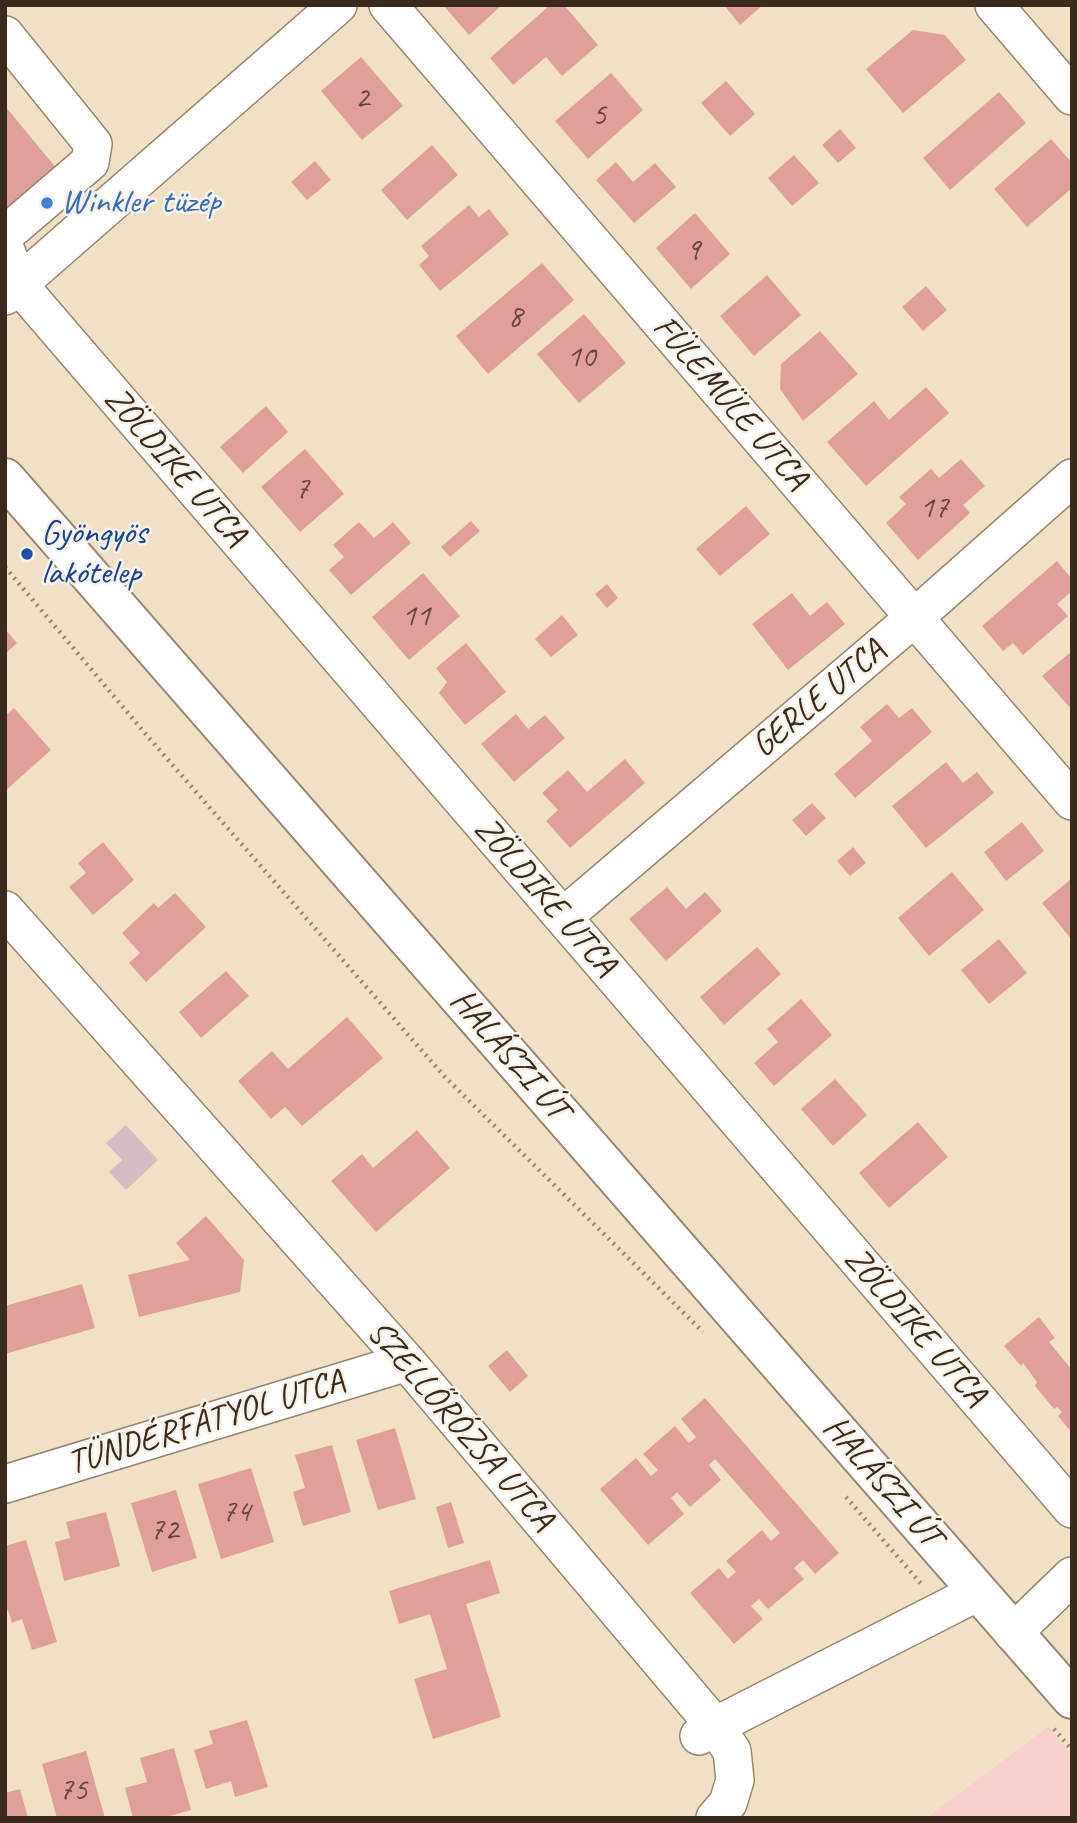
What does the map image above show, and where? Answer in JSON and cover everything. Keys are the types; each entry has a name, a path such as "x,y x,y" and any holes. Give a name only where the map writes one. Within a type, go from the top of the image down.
{"main road":[{"name":"HALÁSZI ÚT","path":"5,478 978,1592 1013,1633 1059,1710"}],"street":[{"path":"12,291 338,5"},
{"name":"FÜLEMÜLE UTCA","path":"388,5 1072,801"},
{"path":"994,5 1072,96"},
{"path":"5,35 93,144 90,162 14,227 5,230"},
{"name":"ZÖLDIKE UTCA","path":"5,248 12,291 563,917 1072,1509"},
{"name":"GERLE UTCA","path":"563,917 915,618 1072,478"},
{"name":"SZELLŐRÓZSA UTCA","path":"5,910 407,1362 707,1731 732,1751 735,1780 728,1803 715,1818"},
{"name":"TÜNDÉRFÁTYOL UTCA","path":"5,1484 407,1362"},
{"path":"1013,1633 1072,1576"},
{"path":"707,1731 978,1592"}],"path":[{"path":"5,567 149,738 444,1076 704,1334"},
{"path":"846,1497 943,1610"},
{"path":"1059,1710 1072,1750"}],"shaded area":[{"path":"126,1125 158,1160 126,1190 109,1172 122,1160 106,1143"},
{"path":"1048,1727 1072,1755 1072,1818 926,1818"}],"building":[{"path":"443,5 502,5 469,35"},
{"path":"550,5 564,5 598,45 562,76 546,57 513,85 490,58"},
{"path":"724,5 763,5 740,25"},
{"path":"913,30 945,35 966,60 903,113 866,69"},
{"path":"361,57 403,106 362,140 321,91"},
{"path":"611,73 643,110 588,159 555,121"},
{"path":"726,81 755,114 730,136 701,103"},
{"path":"999,92 1026,123 950,190 923,158"},
{"path":"5,106 57,169 5,213"},
{"path":"840,129 856,148 838,163 822,145"},
{"path":"1051,139 1072,163 1072,188 1027,227 994,189"},
{"path":"432,145 458,175 407,220 381,190"},
{"path":"794,155 819,183 792,206 768,178"},
{"path":"315,161 331,180 307,200 291,182"},
{"path":"616,162 633,182 655,163 676,187 634,223 596,180"},
{"path":"469,205 479,217 489,209 509,234 440,291 419,265 429,256 421,246"},
{"path":"695,213 730,254 691,289 656,248"},
{"path":"542,263 574,300 488,374 456,336"},
{"path":"767,275 801,315 754,356 720,316"},
{"path":"926,286 947,310 923,331 902,307"},
{"path":"584,314 626,363 579,403 537,354"},
{"path":"820,331 858,374 803,421 780,389 781,364"},
{"path":"926,387 949,413 866,486 827,442 874,401 889,420"},
{"path":"266,406 288,432 243,473 220,447"},
{"path":"305,449 344,494 300,532 261,487"},
{"path":"961,459 985,486 963,505 970,513 918,560 886,523 906,504 899,497 931,469 939,478"},
{"path":"746,506 770,534 720,576 696,549"},
{"path":"471,521 480,531 450,557 441,547"},
{"path":"359,522 374,538 393,522 411,543 351,595 329,570 344,557 333,545"},
{"path":"1057,561 1072,579 1072,591 1057,604 1068,616 1023,655 1013,643 1003,651 982,626"},
{"path":"423,573 460,616 409,660 372,617"},
{"path":"607,584 618,598 607,608 595,594"},
{"path":"792,593 810,616 827,602 845,624 788,670 752,624"},
{"path":"562,615 578,635 551,657 535,639"},
{"path":"5,629 17,643 5,654"},
{"path":"466,643 506,692 465,725 439,693 447,682 436,668"},
{"path":"1072,651 1072,710 1042,676"},
{"path":"887,704 899,718 912,708 932,732 855,798 834,774 872,741 860,727"},
{"path":"14,708 51,750 5,791 5,716"},
{"path":"516,714 528,729 545,715 565,738 514,782 481,744"},
{"path":"625,759 645,783 570,848 546,821 558,810 542,793 568,770 587,792"},
{"path":"946,762 963,783 977,772 994,793 926,848 892,806"},
{"path":"812,803 826,818 806,836 792,820"},
{"path":"1022,822 1044,851 1006,881 984,852"},
{"path":"103,842 134,880 93,915 69,887 86,873 78,863"},
{"path":"853,847 866,863 850,876 837,861"},
{"path":"952,872 984,910 929,956 898,918"},
{"path":"1070,880 1072,882 1072,940 1042,903"},
{"path":"667,887 686,909 705,892 722,911 666,961 629,919"},
{"path":"175,893 206,927 146,982 129,963 140,953 122,933 154,903 158,908"},
{"path":"999,939 1027,973 989,1004 961,970"},
{"path":"757,947 781,974 724,1025 700,997"},
{"path":"226,971 249,996 201,1038 179,1012"},
{"path":"801,999 832,1035 774,1086 754,1063 778,1042 767,1029"},
{"path":"347,1017 383,1058 302,1126 285,1107 271,1119 238,1081 272,1051 288,1069"},
{"path":"835,1079 867,1115 833,1146 801,1109"},
{"path":"918,1122 948,1157 889,1208 859,1173"},
{"path":"417,1130 450,1168 376,1232 331,1181 362,1154 373,1168"},
{"path":"206,1216 244,1260 240,1292 139,1317 128,1275 190,1260 176,1243"},
{"path":"82,1284 95,1328 5,1354 5,1306"},
{"path":"1039,1317 1055,1338 1049,1342 1072,1370 1072,1433 1058,1416 1062,1412 1057,1407 1054,1409 1035,1386 1037,1382 1023,1363 1021,1366 1004,1346"},
{"path":"507,1350 528,1376 510,1392 488,1366"},
{"path":"705,1398 839,1553 815,1574 803,1560 794,1568 804,1579 768,1609 759,1599 751,1606 763,1619 734,1644 690,1593 719,1568 728,1579 736,1572 726,1561 762,1530 771,1541 780,1533 715,1459 709,1465 721,1480 690,1507 677,1492 671,1498 684,1514 648,1545 600,1489 636,1458 651,1476 658,1470 643,1454 675,1426 689,1443 696,1437 681,1419"},
{"path":"395,1428 416,1499 378,1510 356,1440"},
{"path":"332,1445 351,1512 303,1526 293,1492 305,1488 295,1455"},
{"path":"251,1468 274,1542 221,1559 198,1484"},
{"path":"176,1490 197,1558 152,1572 131,1503"},
{"path":"451,1502 464,1543 448,1548 436,1507"},
{"path":"106,1512 120,1566 64,1581 55,1542 70,1538 66,1522"},
{"path":"26,1540 57,1642 32,1650 22,1619 12,1623 8,1610 5,1611 5,1546"},
{"path":"490,1560 500,1593 466,1604 501,1717 433,1739 414,1679 447,1669 430,1614 399,1624 389,1591"},
{"path":"247,1720 268,1787 235,1797 231,1781 206,1789 194,1750 213,1744 209,1731"},
{"path":"174,1748 191,1810 163,1818 133,1818 125,1788 147,1782 140,1758"},
{"path":"86,1751 105,1818 57,1818 42,1764"},
{"path":"20,1789 28,1818 5,1818 5,1793"}],"place":[{"name":"Winkler tüzép","path":"47,203"},
{"name":"Gyöngyös lakótelep","path":"27,554"}]}
